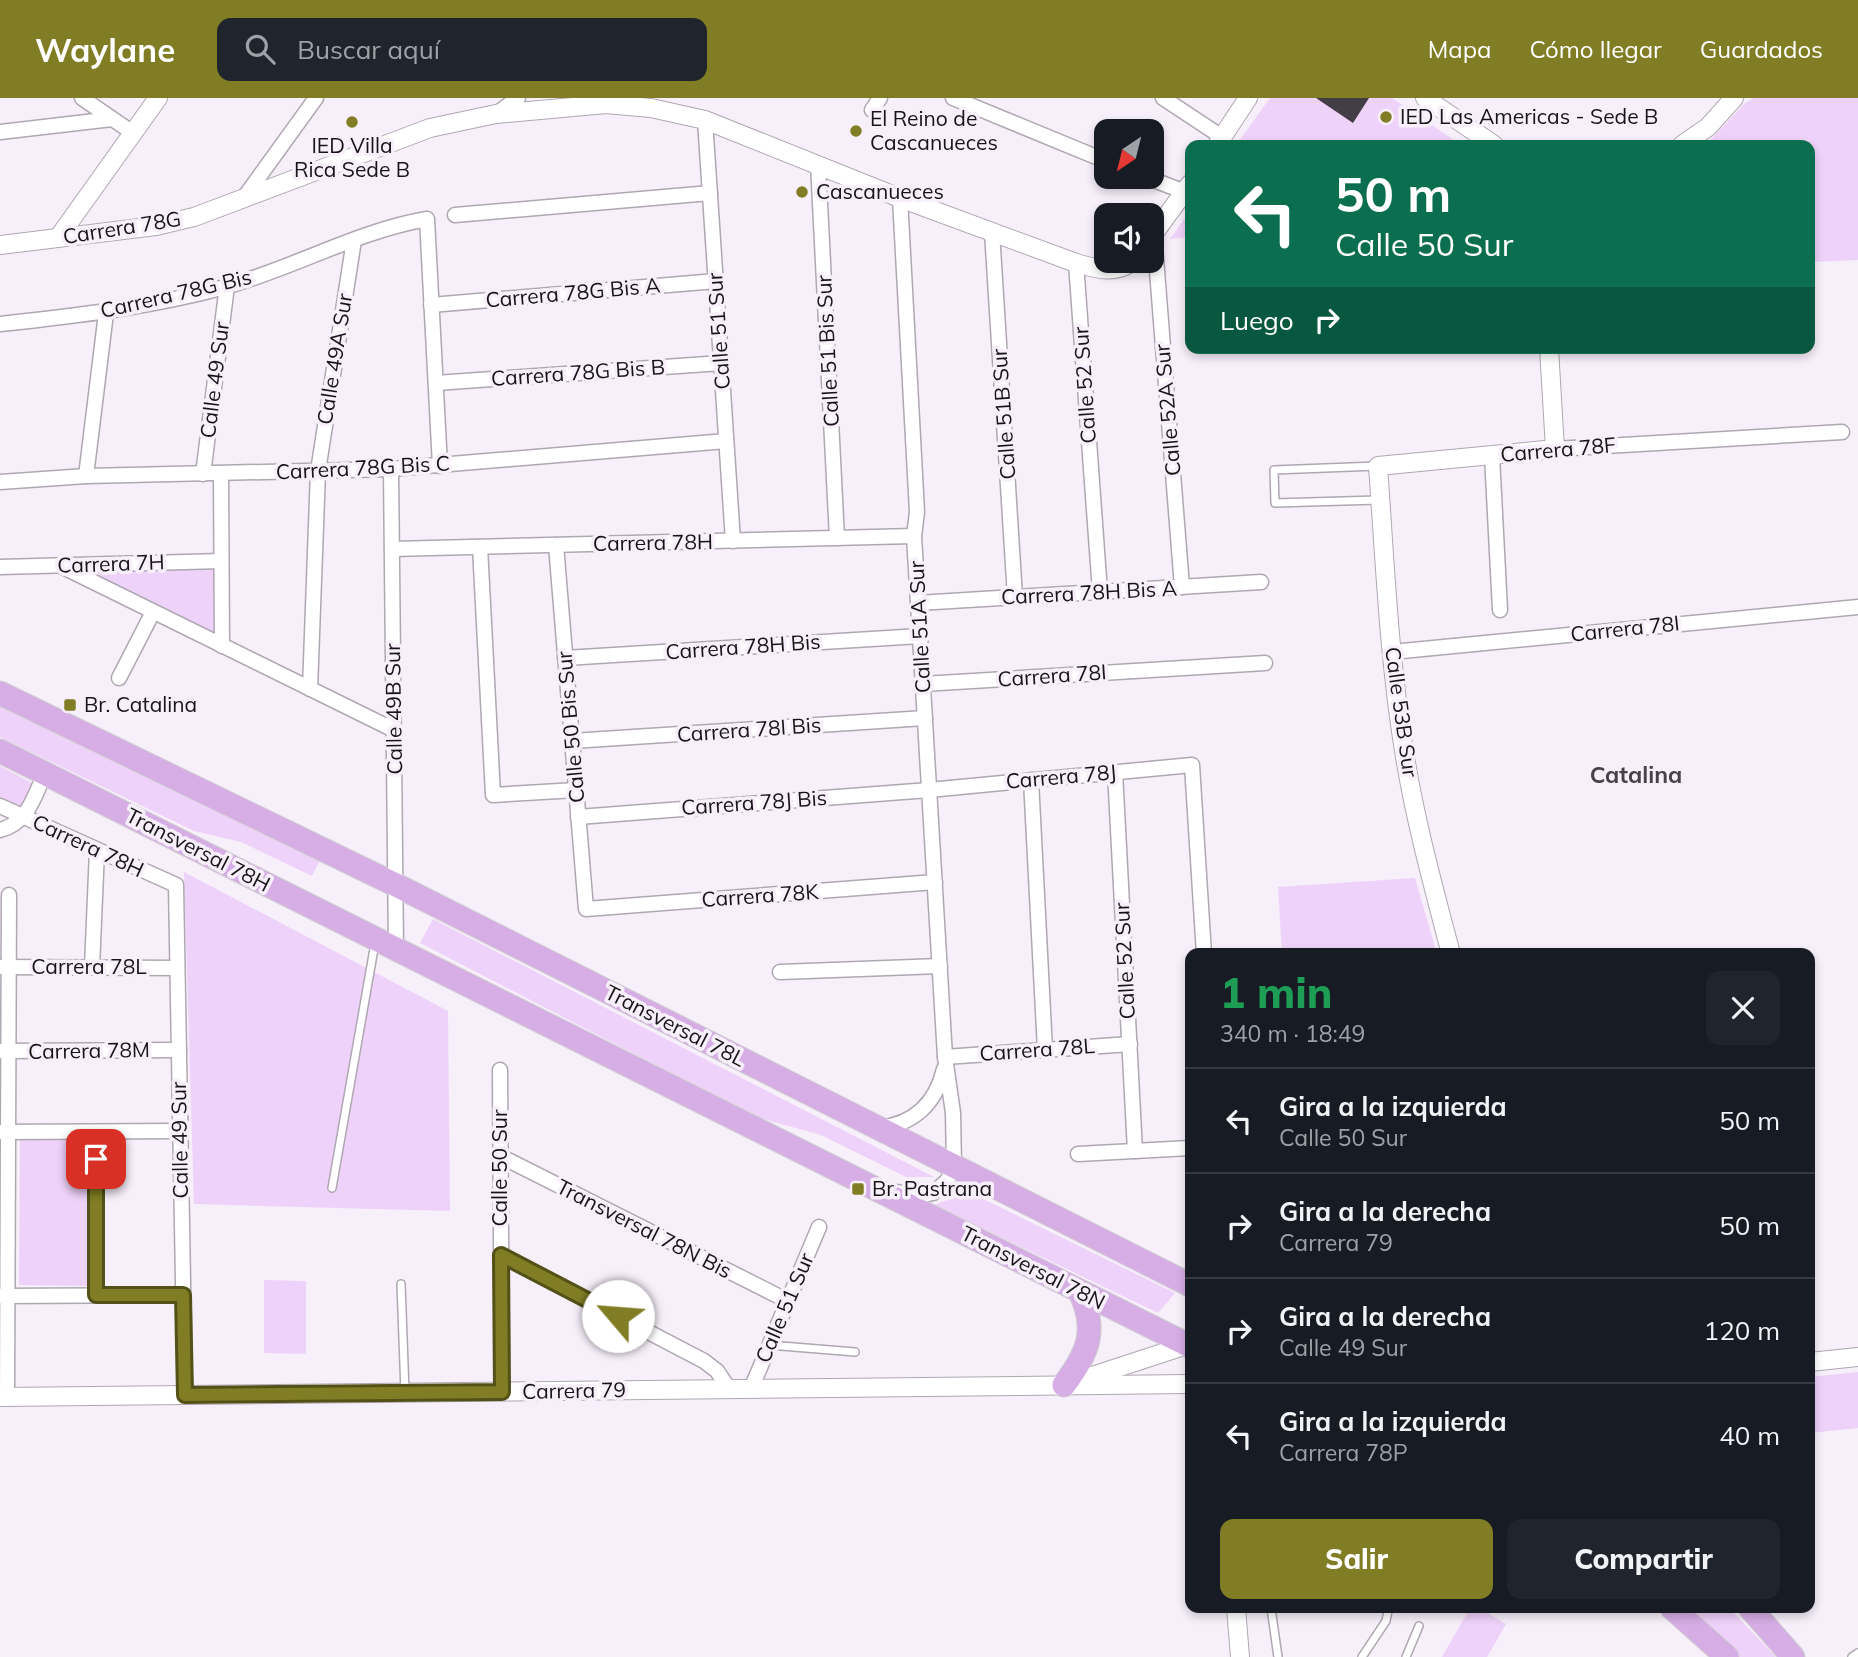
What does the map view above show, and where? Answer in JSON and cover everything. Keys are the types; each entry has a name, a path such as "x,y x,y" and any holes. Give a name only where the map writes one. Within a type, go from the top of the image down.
{"main road":[{"path":"0,693 396,885"},
{"name":"Transversal 78H","path":"0,751 386,944"},
{"name":"Transversal 78L","path":"396,885 954,1167"},
{"path":"386,944 877,1190"},
{"path":"954,1167 1185,1282"},
{"name":"Transversal 78N","path":"877,1190 1185,1343"},
{"path":"1064,1385 1083,1359 1089,1338 1087,1311 1080,1292"},
{"path":"1678,1613 1727,1657"},
{"path":"1754,1613 1793,1657"}],"street":[{"path":"82,98 133,134"},
{"path":"58,238 158,98"},
{"path":"243,199 316,98"},
{"path":"496,114 518,98"},
{"path":"953,98 1094,156"},
{"path":"1163,98 1220,140"},
{"path":"1226,140 1248,98"},
{"path":"1425,98 1487,140"},
{"path":"1689,140 1708,127 1734,98"},
{"name":"Carrera 78G","path":"0,245 156,226 194,217 429,128 496,114 606,104 651,108 705,121 900,198 1094,268"},
{"path":"0,132 112,119"},
{"name":"Calle 51 Sur","path":"705,121 733,541"},
{"name":"Calle 51 Bis Sur","path":"818,164 837,538"},
{"path":"1164,183 1185,190"},
{"path":"455,215 710,193"},
{"name":"Calle 52A Sur","path":"1164,221 1185,195"},
{"name":"Calle 51A Sur","path":"900,198 917,512 914,536 945,1057 953,1113 954,1167"},
{"name":"Carrera 78G Bis","path":"0,324 106,313 227,286 393,225 427,219 431,305"},
{"name":"Calle 51B Sur","path":"992,232 1015,597"},
{"name":"Calle 49A Sur","path":"310,689 318,471 354,240"},
{"name":"Calle 52 Sur","path":"1076,263 1100,592"},
{"name":"Calle 52A Sur","path":"1156,273 1182,587"},
{"name":"Carrera 78G Bis A","path":"431,305 716,281"},
{"name":"Calle 49 Sur","path":"203,474 227,286"},
{"path":"431,305 440,466"},
{"path":"86,476 106,313"},
{"path":"1549,354 1555,449"},
{"name":"Carrera 78G Bis B","path":"436,383 721,363"},
{"name":"Carrera 78F","path":"1378,466 1555,449 1842,432"},
{"name":"Carrera 78G Bis C","path":"0,482 86,476 391,469 726,441"},
{"path":"1492,456 1500,610"},
{"name":"Calle 53B Sur","path":"1378,466 1392,652 1402,738 1412,795 1450,948"},
{"name":"Calle 49B Sur","path":"386,944 396,885 391,469"},
{"path":"221,474 222,646"},
{"name":"Carrera 78H","path":"392,549 914,536"},
{"name":"Calle 50 Bis Sur","path":"556,545 586,909"},
{"path":"480,547 493,794 576,790"},
{"name":"Carrera 7H","path":"0,567 221,561"},
{"path":"59,565 394,730"},
{"name":"Carrera 78H Bis A","path":"918,604 1261,582"},
{"name":"Carrera 78I","path":"1392,652 1858,607"},
{"path":"119,678 153,612"},
{"name":"Carrera 78H Bis","path":"565,658 920,636"},
{"name":"Carrera 78I","path":"923,684 1265,663"},
{"name":"Carrera 78I Bis","path":"572,741 925,718"},
{"name":"Carrera 78J","path":"929,790 1192,765 1204,948"},
{"name":"Calle 52 Sur","path":"1115,772 1135,1151"},
{"path":"0,830 25,817 45,773"},
{"path":"1031,780 1045,1050"},
{"name":"Carrera 78J Bis","path":"578,817 929,790"},
{"name":"Carrera 78H","path":"0,807 176,885"},
{"path":"92,967 97,850"},
{"name":"Carrera 78K","path":"586,909 935,882"},
{"name":"Calle 49 Sur","path":"176,885 185,1395"},
{"path":"4,1397 4,1051 9,895"},
{"path":"780,972 940,966"},
{"name":"Carrera 78L","path":"5,967 177,968"},
{"name":"Carrera 78L","path":"945,1057 1130,1044"},
{"name":"Carrera 78M","path":"4,1051 179,1050"},
{"name":"Calle 51A Sur","path":"879,1128 911,1119 930,1102 941,1081 945,1057"},
{"name":"Calle 50 Sur","path":"500,1070 502,1392"},
{"path":"4,1132 180,1131"},
{"path":"96,1132 96,1295"},
{"path":"1079,1154 1185,1147"},
{"name":"Transversal 78N Bis","path":"500,1156 788,1301"},
{"path":"877,1190 911,1195 933,1193 947,1181 954,1167"},
{"name":"Calle 51 Sur","path":"751,1389 819,1227"},
{"path":"501,1255 704,1361 717,1371 729,1389"},
{"path":"4,1296 183,1295"},
{"name":"Carrera 79","path":"1064,1385 1185,1346"},
{"path":"1815,1361 1858,1357"},
{"name":"Carrera 79","path":"4,1397 1185,1384"},
{"path":"1236,1613 1240,1657"}],"lane":[{"name":"Carrera 78F","path":"1378,466 1274,470 1275,503 1381,500"},
{"path":"332,1188 386,944"},
{"path":"401,1284 405,1393"},
{"path":"769,1345 855,1352"},
{"path":"1272,1613 1278,1657"},
{"path":"1362,1657 1386,1621 1386,1613"},
{"path":"1406,1657 1419,1626"},
{"path":"1852,1657 1858,1653"}],"shaded area":[{"path":"1270,98 1392,98 1454,140 1240,140"},
{"path":"1754,98 1858,98 1858,260 1815,262 1815,140 1711,140 1745,103"},
{"path":"1185,218 1185,238 1170,239"},
{"path":"214,569 214,633 86,572"},
{"path":"0,704 320,860 312,876 241,842 194,831 0,737"},
{"path":"0,766 32,783 21,806 0,798"},
{"path":"184,872 448,1011 450,1211 194,1204"},
{"path":"1415,878 1435,948 1282,948 1278,887"},
{"path":"433,919 934,1177 906,1177 821,1135 756,1117 420,943"},
{"path":"20,1137 89,1137 89,1286 19,1285"},
{"path":"969,1192 1175,1293 1158,1313 934,1205"},
{"path":"264,1280 306,1281 306,1354 264,1353"},
{"path":"1858,1372 1858,1428 1815,1432 1815,1376"},
{"path":"1467,1613 1487,1613 1506,1624 1487,1657 1442,1657"},
{"path":"1694,1613 1734,1613 1776,1657 1740,1657"}],"building":[{"path":"1316,98 1369,98 1353,123"}],"place":[{"name":"IED Las Americas - Sede B","path":"1386,117"},
{"name":"IED Villa Rica Sede B","path":"352,122"},
{"name":"El Reino de Cascanueces","path":"856,131"},
{"name":"Cascanueces","path":"802,192"},
{"name":"Br. Catalina","path":"70,705"},
{"name":"Br. Pastrana","path":"858,1189"}],"district":[{"name":"Catalina","path":"1636,775"}],"route":[{"path":"96,1159 96,1295 183,1295 185,1395 502,1392 501,1255 618,1316"}]}
